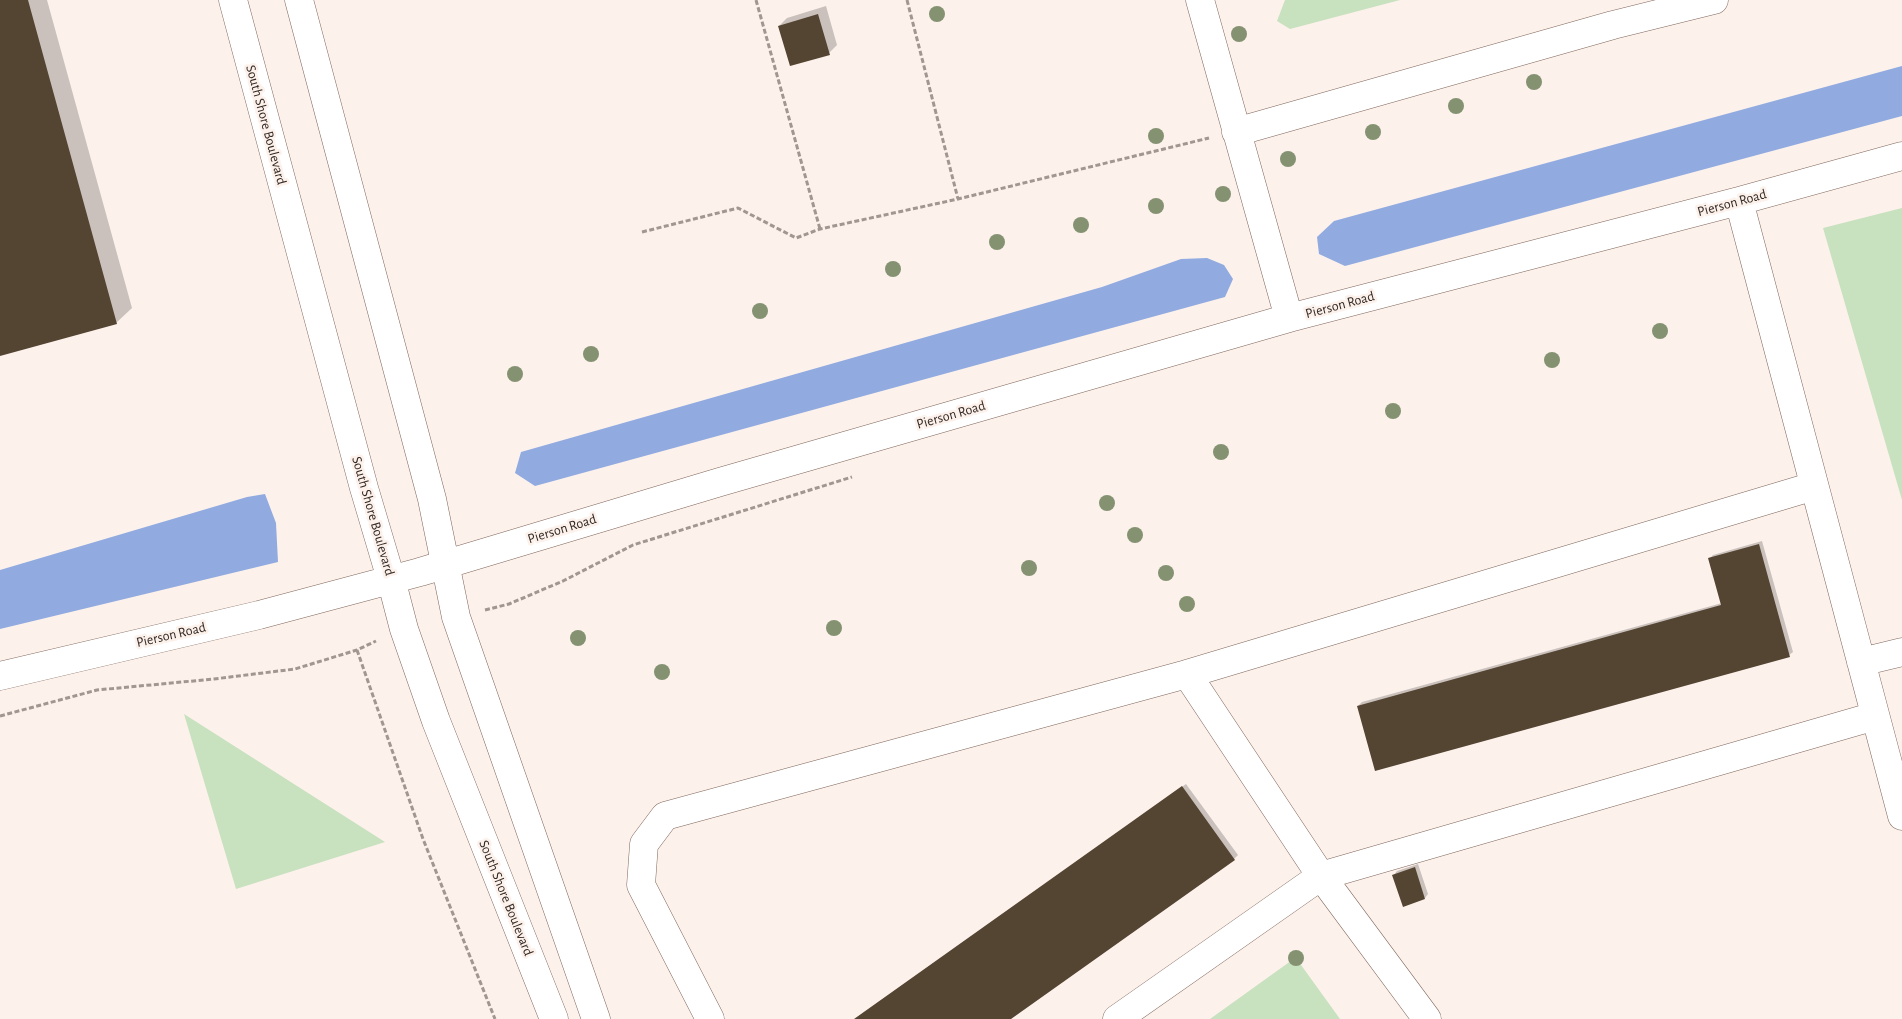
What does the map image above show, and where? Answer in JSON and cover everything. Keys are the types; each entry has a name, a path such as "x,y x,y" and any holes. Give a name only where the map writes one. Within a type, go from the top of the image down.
{"street":[{"name":"South Shore Boulevard","path":"232,0 364,488 404,628 440,730 554,1019"},
{"path":"299,0 432,499 456,617 596,1019"},
{"path":"1200,0 1288,318"},
{"path":"1236,132 1613,25 1714,0"},
{"name":"Pierson Road","path":"0,676 259,615 391,579 1288,318 1739,201 1902,156"},
{"path":"1739,201 1902,816"},
{"path":"710,1019 641,885 644,844 665,816 1187,674 1814,486"},
{"path":"1861,662 1902,652"},
{"path":"1187,674 1321,876 1427,1019"},
{"path":"1117,1019 1321,876 1876,716"}],"path":[{"path":"756,0 820,229"},
{"path":"907,0 958,199"},
{"path":"642,232 738,208 796,238 820,229 958,199 1236,132"},
{"path":"456,617 509,604 563,581 632,545 858,476"},
{"path":"0,716 97,690 296,669 357,650 404,628"},
{"path":"357,650 423,839 494,1019"}],"green space":[{"path":"1285,0 1400,0 1290,29 1277,21"},
{"path":"1902,208 1902,500 1823,228"},
{"path":"184,714 385,842 236,889"},
{"path":"1295,958 1340,1019 1210,1019"}],"water":[{"path":"1902,66 1902,116 1345,266 1319,254 1317,237 1334,221"},
{"path":"1207,258 1224,265 1233,279 1225,297 535,486 515,473 521,452 1102,287 1181,259"},
{"path":"265,494 276,523 278,562 0,629 0,570 247,497"}],"building":[{"path":"0,0 28,0 117,324 0,356"},
{"path":"818,14 830,55 790,66 778,26"},
{"path":"1759,544 1790,657 1375,771 1357,706 1721,605 1708,558"},
{"path":"1182,786 1235,860 1011,1019 854,1019"},
{"path":"1415,867 1425,899 1403,907 1392,875"}]}
